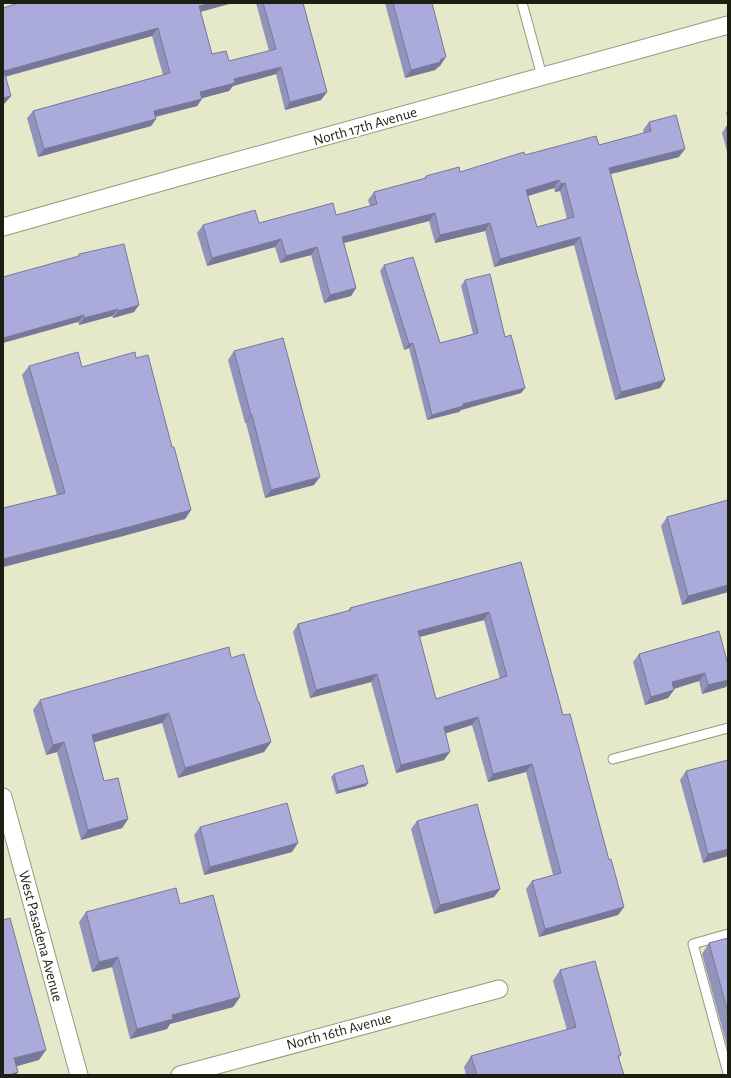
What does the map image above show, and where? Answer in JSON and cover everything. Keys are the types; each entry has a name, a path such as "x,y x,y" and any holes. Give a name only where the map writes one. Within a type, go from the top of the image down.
{"street":[{"name":"North 17th Avenue","path":"3,227 728,25"},
{"name":"West Pasadena Avenue","path":"3,797 79,1075"},
{"name":"North 16th Avenue","path":"180,1075 499,988"}],"lane":[{"path":"522,3 542,76"},
{"path":"613,759 728,728"},
{"path":"728,934 693,944 728,1072"}],"building":[{"path":"19,3 211,3 199,6 212,54 226,51 229,61 276,49 263,3 303,3 327,92 290,102 281,67 234,79 235,83 200,92 202,99 154,111 156,119 44,149 33,111 170,73 158,28 4,71 11,96 3,98 3,8"},
{"path":"393,3 432,3 446,57 440,60 441,62 411,70"},
{"path":"676,115 685,149 609,168 665,380 621,392 580,237 500,259 490,223 440,235 435,213 342,237 356,288 330,295 317,247 286,256 281,239 212,258 203,225 255,210 259,223 333,203 336,215 377,204 374,192 426,178 426,176 459,167 460,172 524,152 525,155 596,136 599,145 651,131 649,122","holes":["559,180 561,184 565,183 574,217 537,227 526,190"]},
{"path":"124,244 139,305 84,318 84,315 3,338 3,277 79,256 79,254"},
{"path":"413,257 440,343 478,333 465,280 490,274 505,337 511,335 525,388 463,404 463,406 432,415 413,343 409,344 384,265"},
{"path":"283,338 320,477 271,490 234,351"},
{"path":"78,352 82,367 135,352 136,358 148,355 172,447 174,447 191,510 3,559 3,508 65,493 29,366"},
{"path":"728,500 728,585 688,596 667,517"},
{"path":"521,562 563,715 570,714 609,860 611,859 624,907 545,929 532,881 561,873 532,764 493,774 478,717 444,727 450,752 401,765 377,674 316,690 298,624 351,610 350,608","holes":["489,612 507,676 436,699 418,631"]},
{"path":"719,631 728,665 728,680 708,685 705,673 672,682 674,690 651,697 639,654"},
{"path":"229,647 231,658 244,654 271,742 185,768 169,713 92,735 104,781 118,778 128,819 88,830 64,742 53,745 40,700"},
{"path":"728,760 728,849 708,854 686,771"},
{"path":"363,765 368,783 338,791 334,774"},
{"path":"287,803 298,843 210,867 200,827"},
{"path":"477,804 500,889 440,905 417,821"},
{"path":"176,888 180,904 213,895 240,997 172,1015 173,1019 137,1029 118,957 99,962 86,912"},
{"path":"10,918 46,1050 14,1058 18,1072 3,1075 3,920"},
{"path":"728,938 728,1013 709,943"},
{"path":"595,961 621,1055 618,1056 624,1075 477,1075 471,1056 576,1027 560,970"}]}
